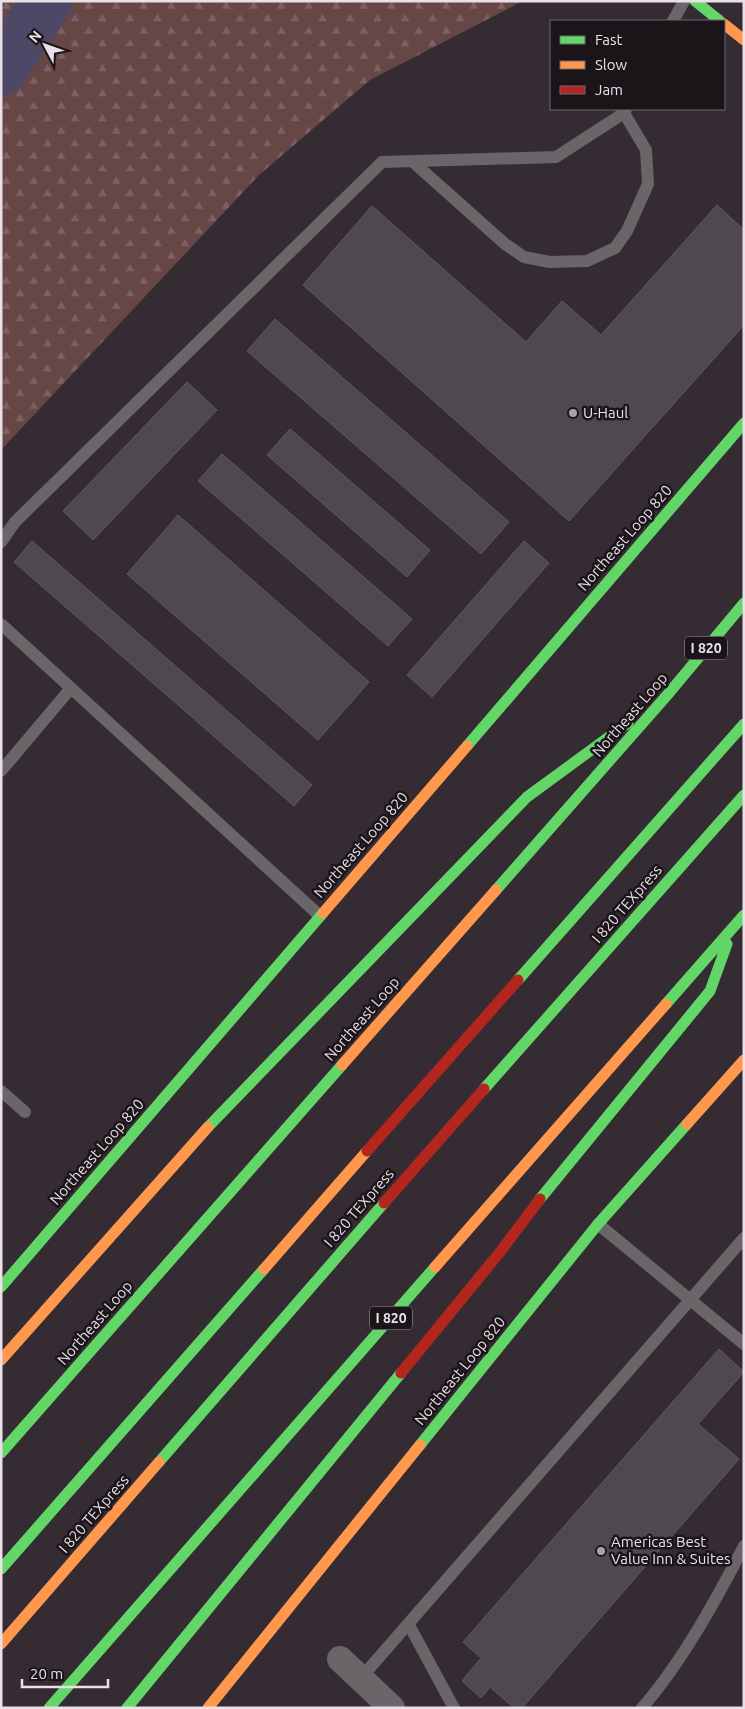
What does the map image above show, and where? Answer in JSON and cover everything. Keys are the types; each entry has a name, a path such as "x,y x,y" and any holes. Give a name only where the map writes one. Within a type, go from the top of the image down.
{"main road":[{"path":"695,1 719,20"},
{"path":"725,25 744,40"},
{"name":"Northeast Loop 820","path":"1,1287 744,423"},
{"name":"Northeast Loop","path":"1,1453 669,693 744,603"},
{"path":"1,1360 216,1118 527,797 669,693"},
{"name":"I 820 TEXpress","path":"1,1569 744,724"},
{"name":"I 820 TEXpress","path":"1,1644 388,1198 744,795"},
{"name":"I 820","path":"49,1708 744,915"},
{"path":"127,1708 500,1252 547,1189 710,991 732,928"},
{"name":"Northeast Loop 820","path":"208,1708 598,1224 744,1060"}],"street":[{"path":"340,1659 392,1708"}],"lane":[{"path":"674,20 684,1"},
{"path":"1,542 15,522 382,162 412,161 556,157 625,111 646,150 648,184 627,230 615,248 588,261 550,262 524,256 505,244 412,161"},
{"path":"1,624 320,916"},
{"path":"1,771 72,688"},
{"path":"1,1091 25,1112"},
{"path":"598,1224 744,1344"},
{"path":"361,1678 744,1238"},
{"path":"642,1708 662,1685 722,1589 744,1546"},
{"path":"408,1625 454,1708"}],"green space":[{"path":"1,1 523,1 370,80 259,175 1,450"}],"building":[{"path":"717,205 744,230 744,325 569,521 303,285 372,206 526,342 562,301 601,335"},
{"path":"275,319 509,522 481,554 247,351"},
{"path":"187,382 217,410 93,540 63,511"},
{"path":"290,429 430,550 407,577 267,455"},
{"path":"222,454 412,619 388,646 198,481"},
{"path":"178,515 369,682 318,740 127,574"},
{"path":"32,541 312,785 294,806 14,562"},
{"path":"524,541 549,563 432,697 407,675"},
{"name":"Americas Best Value Inn & Suites","path":"719,1349 744,1372 698,1424 739,1459 522,1708 514,1708 490,1687 481,1698 462,1681 481,1658 463,1642"}],"waterway":[{"path":"1,71 47,1"}],"traffic: fast":[{"path":"695,1 719,20"},
{"path":"467,746 744,423"},
{"path":"496,890 669,693 744,603"},
{"path":"208,1127 527,797 628,723"},
{"path":"518,980 744,724"},
{"path":"484,1089 744,795"},
{"path":"1,1287 323,913"},
{"path":"666,1004 744,915"},
{"path":"540,1199 710,991 727,944"},
{"path":"1,1453 342,1065"},
{"path":"420,1445 598,1224 687,1124"},
{"path":"159,1462 384,1203"},
{"path":"49,1708 435,1267"},
{"path":"1,1569 264,1269"},
{"path":"127,1708 401,1373"}],"traffic: slow":[{"path":"725,25 744,40"},
{"path":"323,913 467,746"},
{"path":"342,1065 496,890"},
{"path":"435,1267 666,1004"},
{"path":"687,1124 744,1060"},
{"path":"1,1360 208,1127"},
{"path":"264,1269 367,1151"},
{"path":"208,1708 420,1445"},
{"path":"1,1644 159,1462"}],"traffic: jam":[{"path":"367,1151 518,980"},
{"path":"384,1203 484,1089"},
{"path":"401,1373 500,1252 540,1199"}],"place":[{"name":"U-Haul","path":"573,413"},
{"name":"Americas Best Value Inn & Suites","path":"601,1551"}]}
